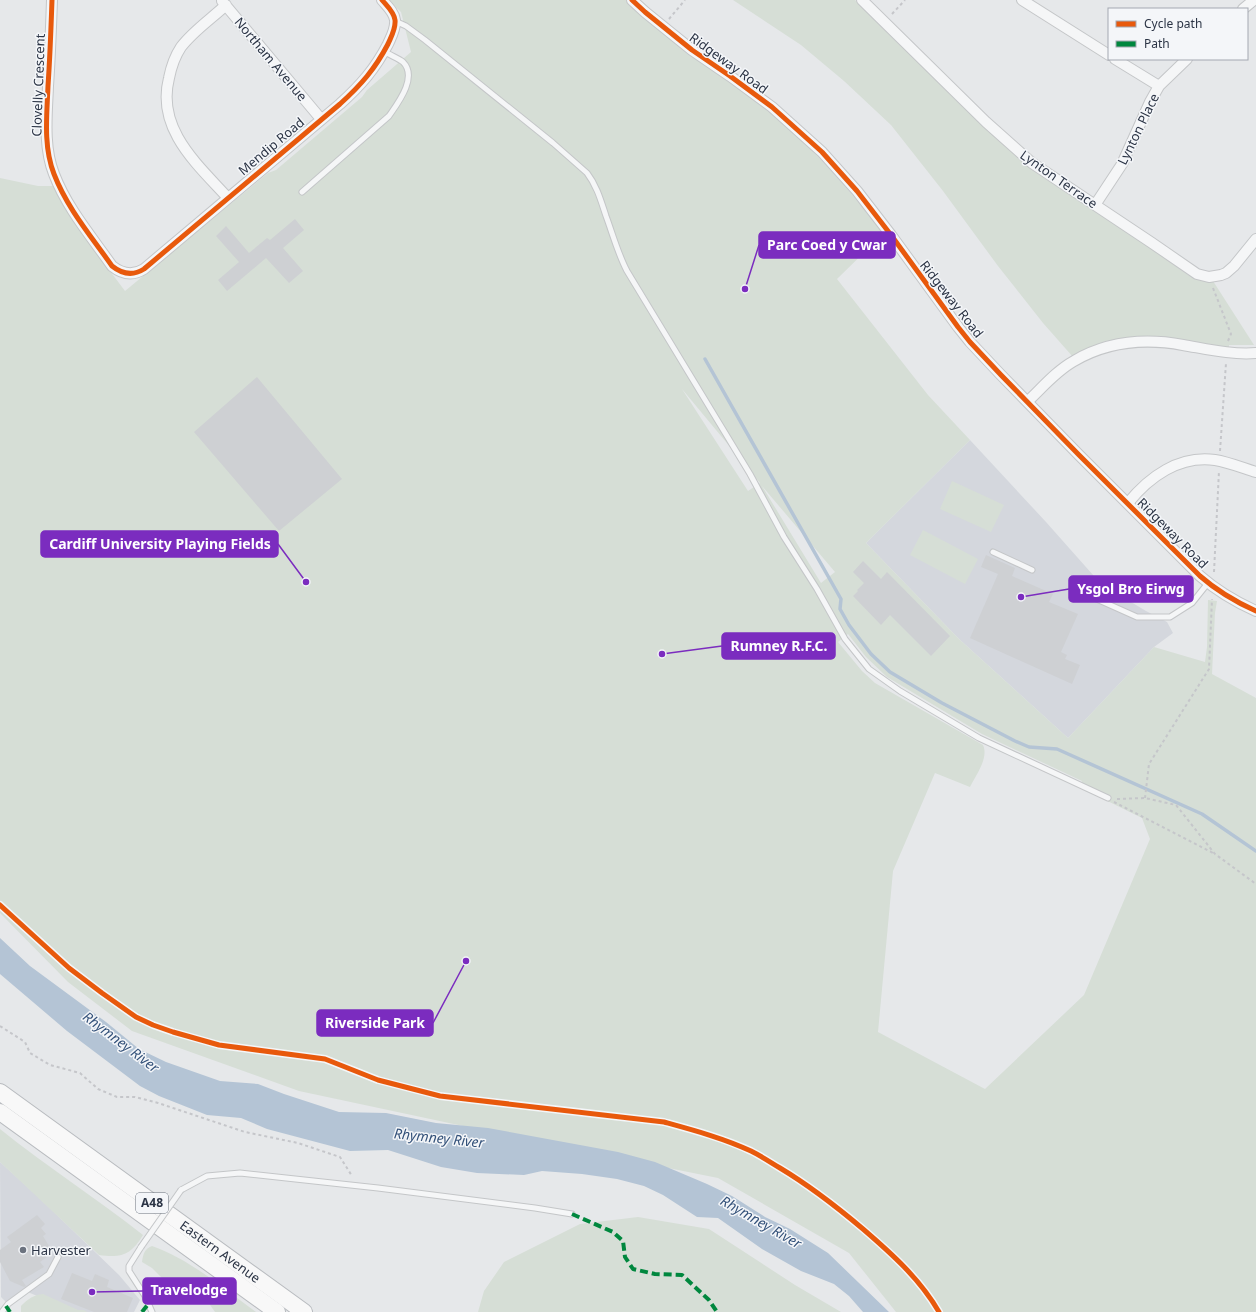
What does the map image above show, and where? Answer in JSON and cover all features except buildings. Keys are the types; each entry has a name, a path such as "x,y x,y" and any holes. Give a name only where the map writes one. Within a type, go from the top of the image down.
{"highway":[{"name":"Eastern Avenue","path":"0,1092 304,1312"},
{"name":"Eastern Avenue","path":"0,1112 277,1312"}],"street":[{"name":"Clovelly Crescent","path":"52,0 47,120 49,155 53,172 71,209 112,266 119,271 129,274 140,272"},
{"path":"382,0 391,10 395,21"},
{"name":"Ridgeway Road","path":"632,0 692,50 730,76 772,108 822,152 857,191 958,327 989,362 1210,585 1230,598 1256,611"},
{"name":"Lynton Terrace","path":"862,0 1014,148 1042,171 1197,274 1209,277"},
{"path":"1022,0 1108,54"},
{"path":"1244,8 1254,0"},
{"path":"224,3 180,48 170,71 166,98 172,125 182,146 190,157 228,198"},
{"name":"Northam Avenue","path":"224,3 321,119"},
{"name":"Mendip Road","path":"140,272 362,83 377,64 384,51 392,35 395,21"},
{"path":"1117,60 1159,86"},
{"name":"Lynton Place","path":"1095,205 1122,164 1150,102 1159,86 1186,60"},
{"path":"1209,277 1221,275 1230,270 1256,239"},
{"path":"1028,401 1073,361 1102,348 1115,345 1130,342 1157,341 1227,352 1256,353"},
{"path":"1128,503 1151,479 1170,468 1195,460 1205,459 1219,461 1256,472"}],"lane":[{"path":"395,21 406,26 425,40 553,143 592,179 601,199 617,247 627,271 750,474 784,537 817,589 845,639 869,669 900,691 979,738 1108,798"},
{"path":"302,192 389,116 400,101 408,85 408,72 403,63 384,51"},
{"path":"993,552 1032,570"},
{"path":"1090,596 1137,617 1170,617 1192,603 1210,585"},
{"path":"152,1312 145,1296 129,1271 128,1266 181,1190 207,1176 240,1173 358,1186 572,1214"},
{"path":"2,1312 8,1304 49,1274 58,1257"}],"path":[{"path":"663,26 685,0"},
{"path":"884,22 905,0"},
{"path":"1145,798 1149,764 1208,669 1210,585 1228,340 1231,334 1209,277"},
{"path":"1108,798 1127,800 1145,798 1176,805 1215,854"},
{"path":"1108,798 1215,854 1256,884"},
{"path":"0,1026 25,1042 30,1053 50,1066 80,1073 98,1089 117,1097 135,1097 158,1103 245,1132 298,1143 340,1157 358,1186"}],"shaded area":[{"path":"388,0 626,0 659,30 767,110 799,138 829,168 884,233 837,279 928,395 970,440 866,543 959,639 1068,738 1154,647 1205,662 1207,647 1208,600 1217,601 1212,674 1256,698 1256,1312 896,1312 849,1253 718,1178 519,1138 299,1091 132,1031 68,982 0,913 0,178 38,186 55,186 107,267 125,291 268,173 276,170 362,97 367,90 411,52 401,12","holes":["682,389 760,483 748,491","762,486 835,572 821,583","848,634 866,657 887,677 982,734 1082,781 1079,787 1142,818 1150,839 1084,995 985,1089 878,1032 893,871 935,773 970,787 983,761 983,745 875,683 862,671 838,642"]},
{"path":"733,0 855,0 1009,150 1038,174 1152,249 1188,275 1199,280 1213,281 1254,345 1229,345 1229,348 1177,339 1149,337 1073,357 1043,323 998,266 943,191 891,125 844,81 801,45"},
{"path":"970,440 1101,584 1167,622 1173,633 1154,647 1068,738 959,639 866,543"},
{"path":"952,481 1004,505 991,532 940,509"},
{"path":"923,530 978,559 965,584 910,555"},
{"path":"0,1129 143,1235 139,1242 125,1254 114,1256 99,1255 0,1162"},
{"path":"0,1162 119,1275 140,1300 134,1312 77,1312 25,1291 8,1304 1,1297"},
{"path":"638,1217 709,1229 795,1285 841,1312 478,1312 484,1291 504,1262 580,1224"},
{"path":"152,1246 193,1267 219,1284 256,1312 215,1312 208,1302 164,1280 152,1268 142,1262 143,1255 149,1247"},
{"path":"43,1294 78,1310 84,1310 87,1312 21,1312 21,1306 26,1301 33,1296"}],"water":[{"name":"Rhymney River","path":"0,938 30,966 106,1022 139,1049 166,1062 220,1081 258,1084 339,1112 386,1113 436,1123 488,1128 618,1152 655,1162 732,1196 765,1217 790,1229 828,1253 889,1312 863,1312 849,1296 834,1284 801,1271 762,1249 718,1218 697,1217 663,1195 644,1186 617,1179 582,1174 542,1171 524,1175 477,1173 441,1167 388,1150 350,1151 267,1129 241,1118 207,1115 159,1096 140,1086 67,1031 0,974"}],"waterway":[{"path":"705,359 841,599 840,609 849,625 871,654 890,672 942,703 1015,741 1029,747 1057,749 1202,814 1256,851"}],"marked path":[{"path":"572,1214 613,1232 623,1241 625,1257 633,1269 655,1274 682,1275 709,1300 717,1312"},
{"path":"142,1312 149,1303"},
{"path":"6,1306 10,1312"}],"cycle path":[{"path":"52,0 47,141 48,152 54,174 73,210 112,266 120,271 128,273 136,273 144,269 355,90 373,69 388,44 394,30 395,20 393,14 382,0"},
{"path":"632,0 692,50 772,107 822,152 857,191 970,342 1001,375 1200,576 1226,595 1256,611"},
{"path":"0,905 69,968 102,993 136,1017 173,1032 219,1045 325,1059 378,1080 440,1096 664,1122 740,1146 762,1157 802,1182 853,1221 905,1268 923,1289 939,1312"}],"place":[{"name":"Parc Coed y Cwar","path":"745,289"},
{"name":"Cardiff University Playing Fields","path":"306,582"},
{"name":"Ysgol Bro Eirwg","path":"1021,597"},
{"name":"Rumney R.F.C.","path":"662,654"},
{"name":"Riverside Park","path":"466,961"},
{"name":"Harvester","path":"23,1250"},
{"name":"Travelodge","path":"92,1292"}]}
